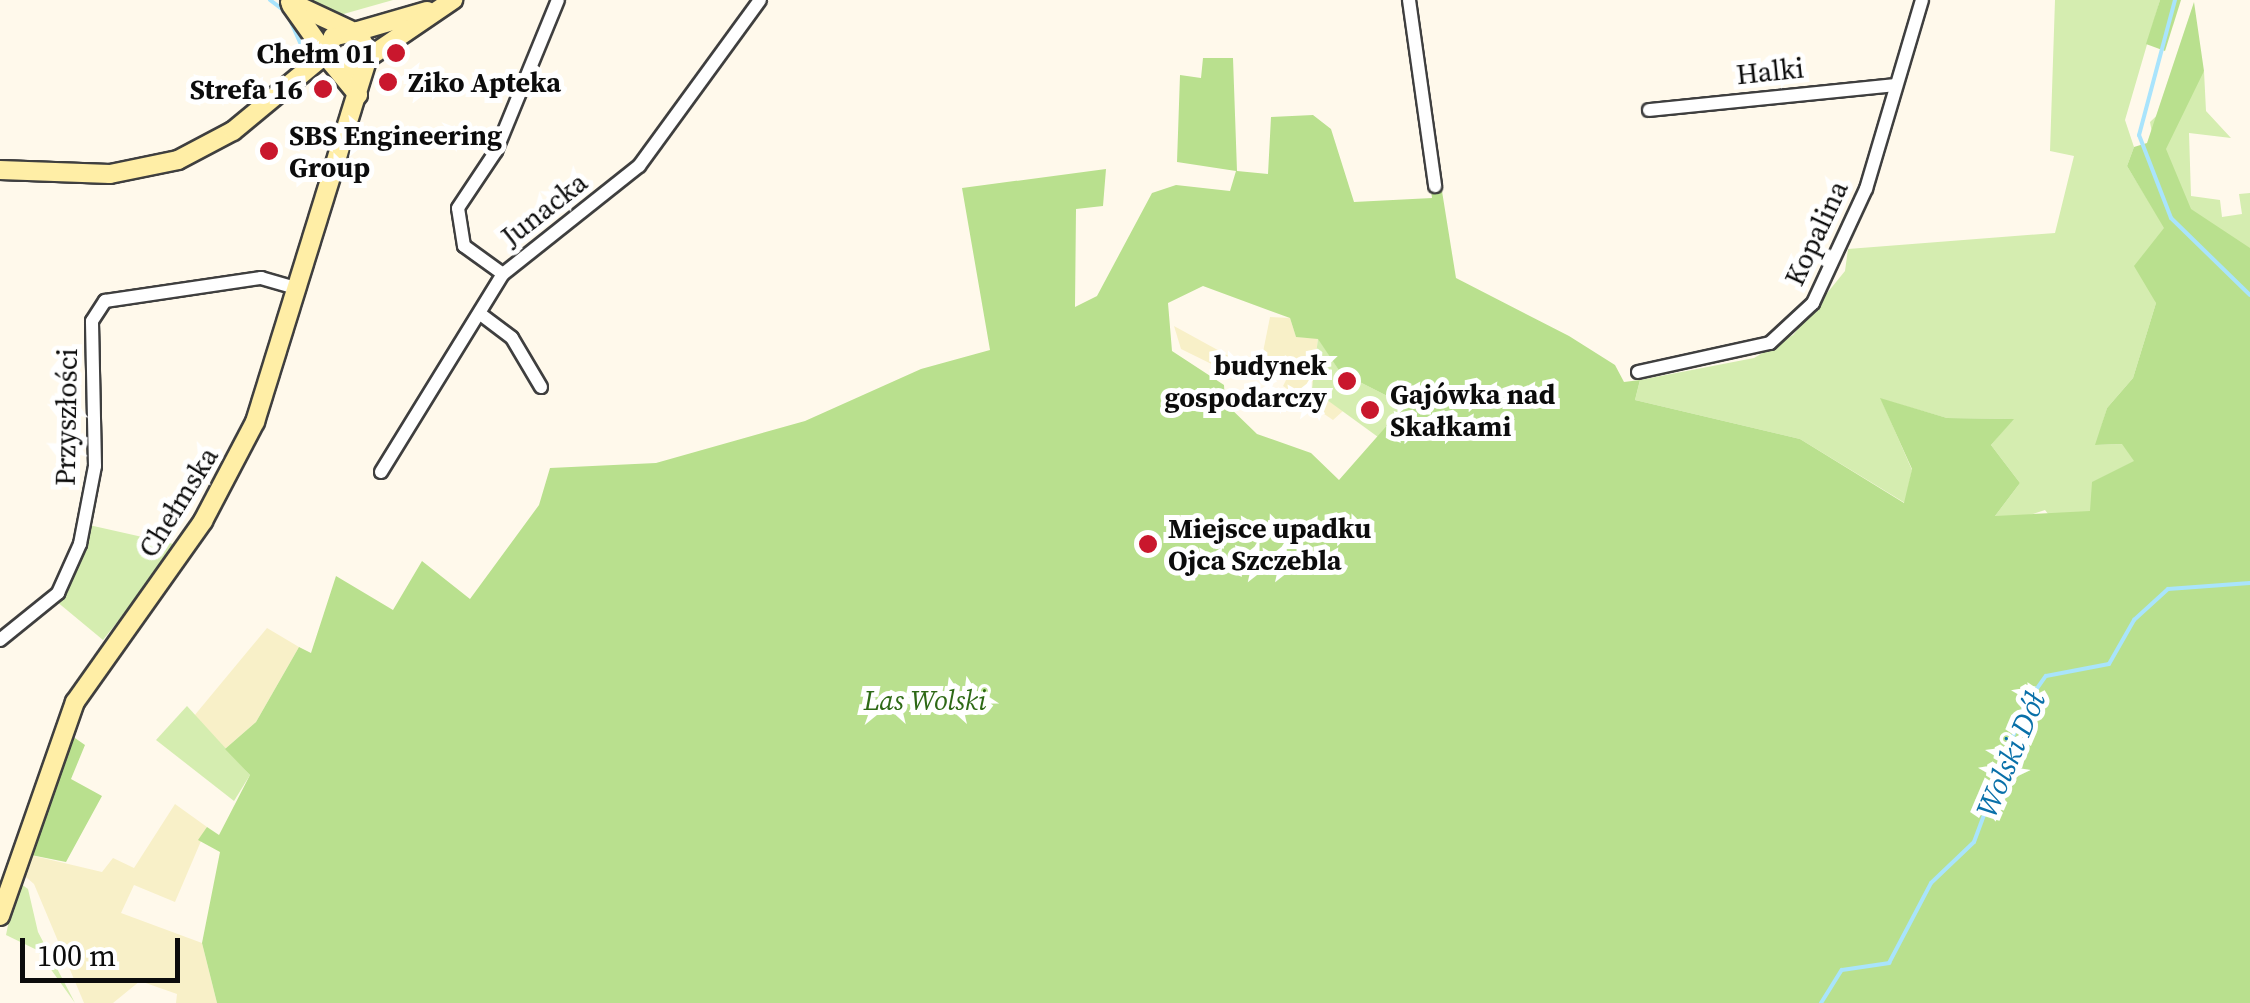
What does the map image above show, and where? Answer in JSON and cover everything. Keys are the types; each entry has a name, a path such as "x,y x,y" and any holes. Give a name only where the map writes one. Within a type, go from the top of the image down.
{"street":[{"path":"503,274 464,246 458,208 496,151 558,0"},
{"name":"Junacka","path":"380,472 483,316 503,274 639,166 760,0"},
{"path":"1409,0 1435,186"},
{"name":"Kopalina","path":"1638,372 1770,343 1813,303 1866,189 1922,0"},
{"path":"289,1 354,31 367,60"},
{"path":"289,1 358,95"},
{"path":"331,62 354,31 445,4"},
{"path":"0,170 156,167 216,142 290,84 331,62 367,60 445,4"},
{"name":"Chełmska","path":"0,916 75,702 230,476 297,288 367,60"},
{"name":"Halki","path":"1649,110 1896,85"},
{"name":"Przyszłości","path":"0,640 58,593 80,544 95,466 92,321 105,300 260,278 297,288"},
{"path":"483,316 512,338 540,387"}],"shaded area":[{"path":"1270,317 1290,318 1296,337 1318,338 1312,388 1343,411 1333,420 1283,386 1289,374 1263,352"},
{"path":"1174,326 1245,365 1238,377 1181,349"},
{"path":"267,628 299,647 256,722 225,749 194,716"},
{"path":"175,804 207,827 175,902 134,885 121,913 202,943 217,1003 176,1003 177,994 140,981 113,1003 84,1003 34,884 19,871 26,854 102,872 113,858 134,868"}],"green space":[{"path":"299,0 393,0 340,15"},
{"path":"2055,0 2160,0 2125,120 2134,147 2127,166 2165,228 2149,281 2156,303 2133,378 2107,408 2096,445 2123,444 2134,460 2170,232 2150,122 2204,71 2206,111 2231,138 2189,133 2191,196 2220,200 2222,217 2242,214 2239,194 2250,193 2250,772 2045,510 2008,522 1995,516 2020,483 1991,445 2013,419 1947,418 1881,399 1912,470 1905,503 1800,439 1635,400 1640,380 1754,358 1793,335 1845,271 1848,249 2055,233 2074,156 2050,151"},
{"path":"2160,0 2181,0 2165,51 2146,44"},
{"name":"Las Wolski","path":"2194,2 2204,71 2166,149 2191,209 2250,248 2250,1003 217,1003 202,943 220,852 198,840 207,827 219,835 250,775 225,749 256,722 299,647 311,653 336,576 393,610 422,561 470,599 539,505 550,468 656,463 805,421 921,369 990,350 962,188 1106,169 1103,206 1076,209 1075,307 1097,296 1152,193 1176,185 1230,191 1236,171 1177,162 1180,75 1201,78 1203,58 1233,58 1237,171 1268,174 1271,117 1313,115 1331,129 1354,202 1432,198 1430,182 1441,185 1456,278 1569,336 1615,365 1624,382 1640,380 1635,400 1800,439 1904,503 1912,469 1880,398 1947,418 2014,419 1991,445 2020,483 1995,516 2090,511 2092,482 2134,461 2122,444 2095,445 2107,408 2133,378 2156,303 2134,266 2164,228 2127,166 2134,147 2147,143","holes":["1203,286 1290,318 1296,337 1318,339 1340,372 1405,405 1339,480 1311,453 1257,434 1225,403 1224,385 1172,351 1168,303"]},
{"path":"1318,338 1340,372 1405,405 1378,437 1312,389"},
{"path":"89,525 178,545 103,640 56,601"},
{"path":"187,706 250,775 234,801 156,740"},
{"path":"72,736 85,745 71,779 102,796 66,862 26,854"},
{"path":"17,881 28,889 38,932 75,1003 37,950 6,935"}],"waterway":[{"path":"270,0 287,13 306,56"},
{"name":"Wolski Dół","path":"2175,0 2139,135 2171,218 2250,295"},
{"name":"Wolski Dół","path":"1821,1003 1842,970 1889,963 1931,883 1974,842 2024,707 2046,676 2109,664 2134,620 2168,589 2250,583"}],"place":[{"name":"Chełm 01","path":"396,53"},
{"name":"Ziko Apteka","path":"388,82"},
{"name":"Strefa 16","path":"323,89"},
{"name":"SBS Engineering Group","path":"269,151"},
{"name":"budynek gospodarczy","path":"1347,381"},
{"name":"Gajówka nad Skałkami","path":"1370,410"},
{"name":"Miejsce upadku Ojca Szczebla","path":"1148,544"}]}
